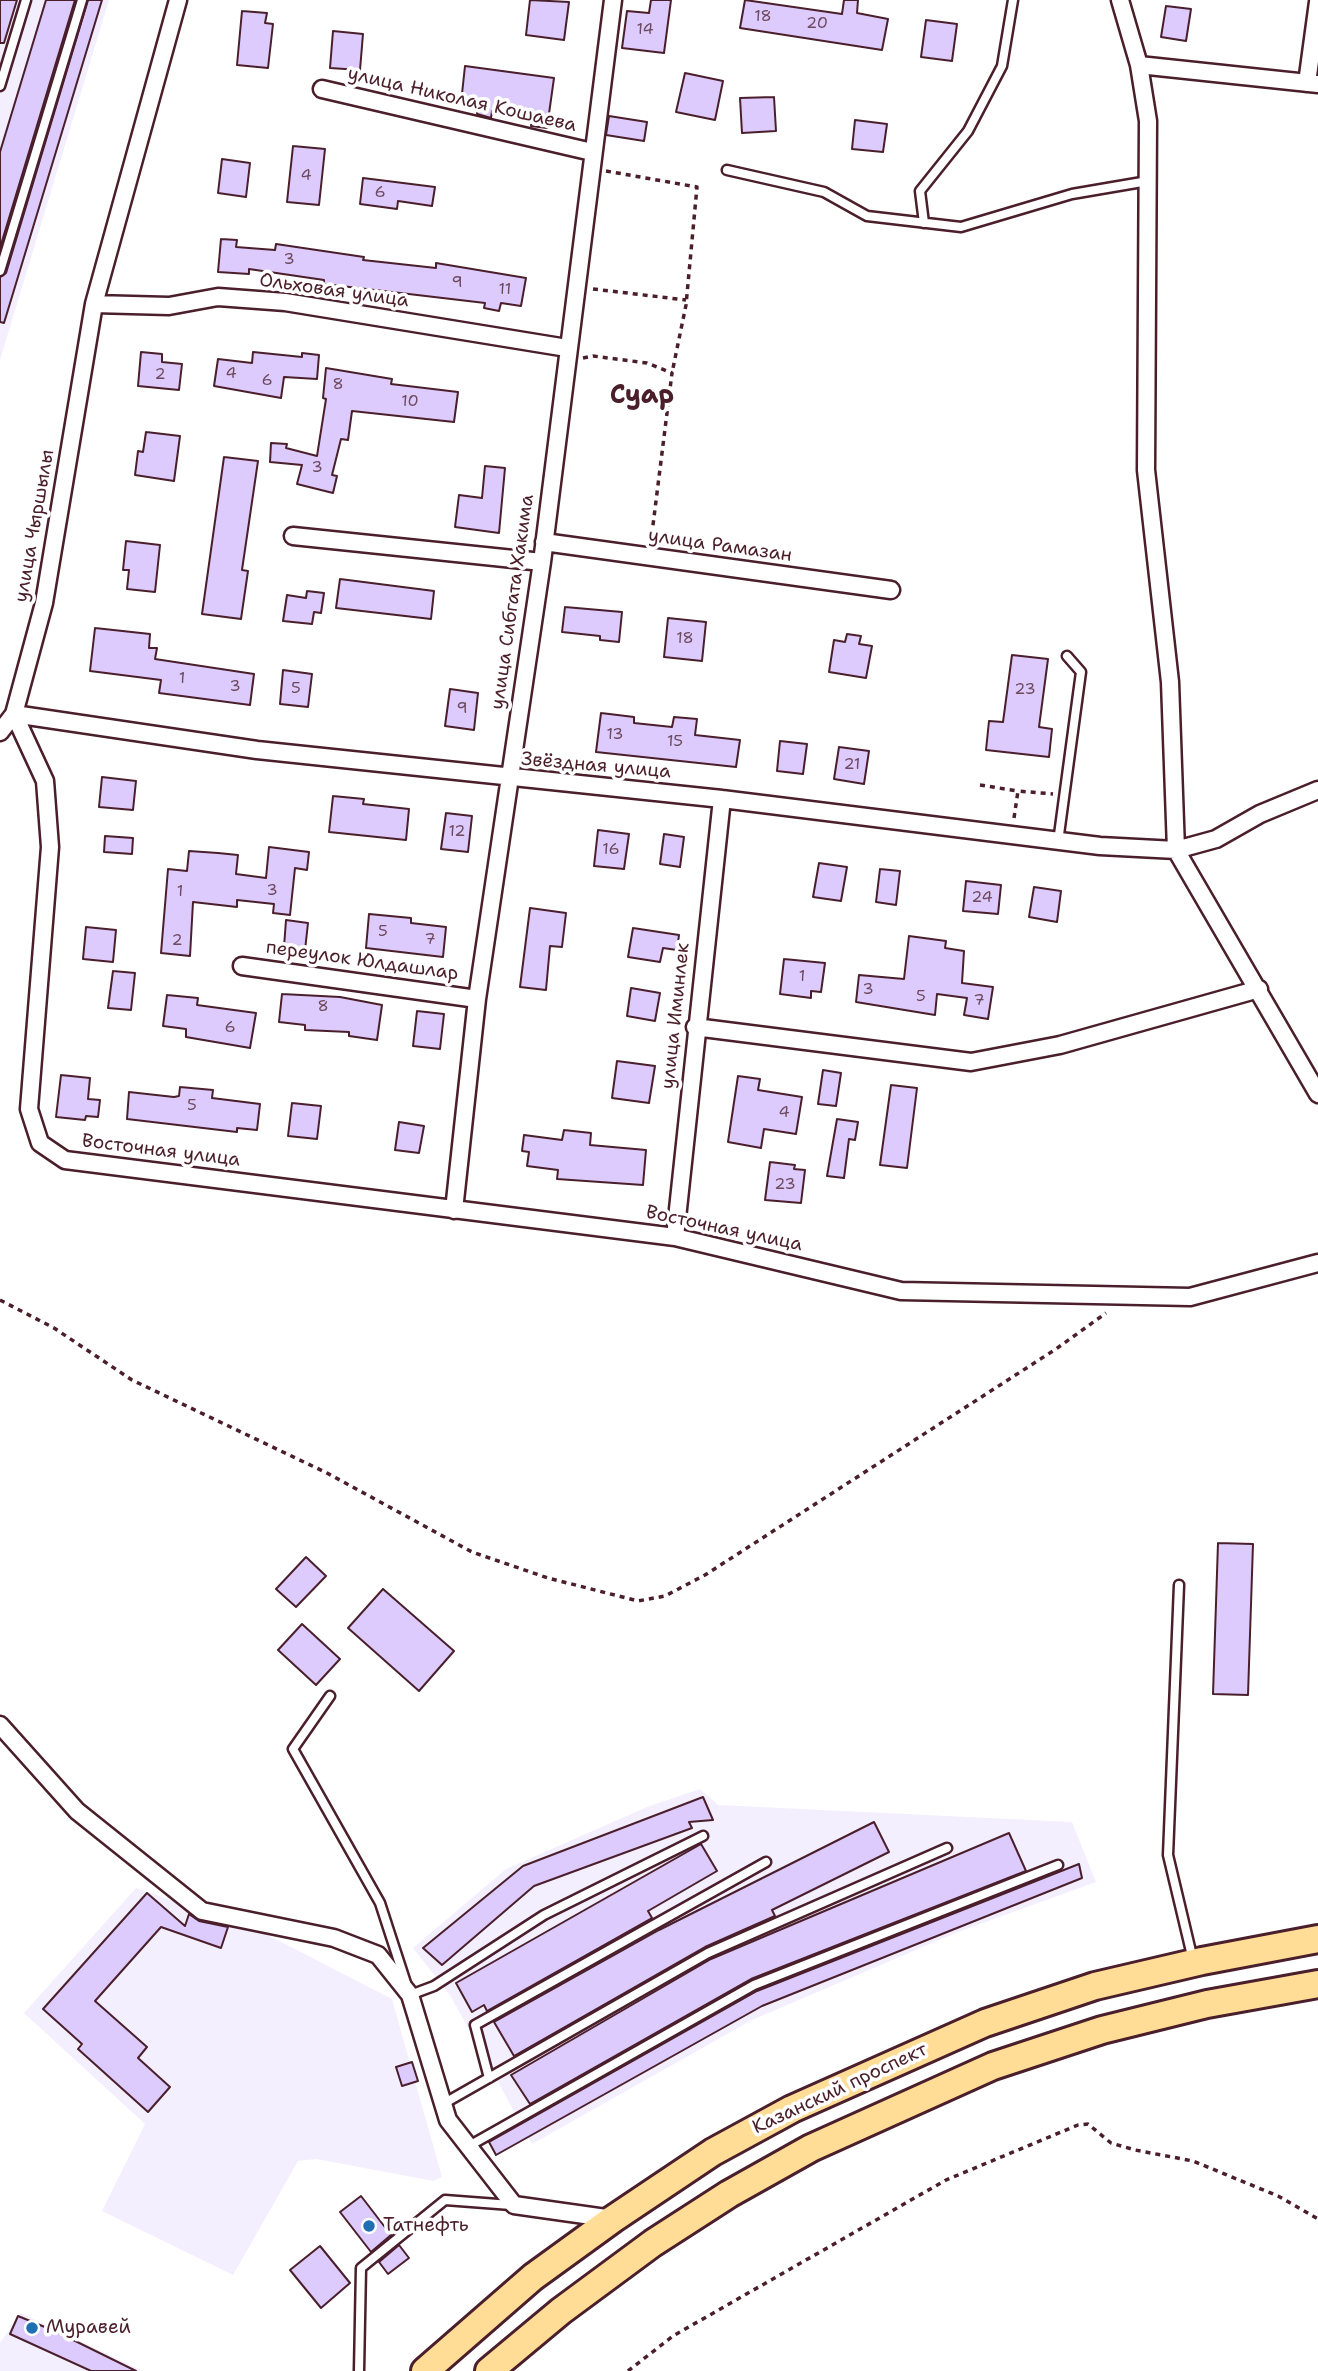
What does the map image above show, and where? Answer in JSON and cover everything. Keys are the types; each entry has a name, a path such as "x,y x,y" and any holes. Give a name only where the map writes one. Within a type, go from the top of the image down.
{"main road":[{"name":"Казанский проспект","path":"425,2371 533,2277 613,2219 713,2151 792,2109 985,2023 1071,1994 1194,1962 1318,1939"},
{"path":"489,2371 561,2311 653,2243 729,2194 811,2148 993,2066 1102,2030 1194,2008 1314,1985"}],"street":[{"name":"улица Чыршылы","path":"14,714 44,603 94,304 178,0"},
{"name":"улица Сибгата Хакима","path":"454,1210 477,999 542,562 566,355 613,0"},
{"path":"1117,1 1139,65 1148,121 1146,470 1170,682 1176,850 1318,1094"},
{"path":"1139,65 1313,83 1318,2"},
{"name":"улица Николая Кошаева","path":"322,89 591,160"},
{"name":"Ольховая улица","path":"94,304 169,306 218,297 285,302 566,355"},
{"path":"293,536 542,562"},
{"name":"улица Рамазан","path":"544,542 891,590"},
{"path":"0,732 14,714"},
{"name":"Звёздная улица","path":"14,714 257,750 509,779 722,799 1010,837 1176,850 1216,839 1260,814 1318,790"},
{"name":"Восточная улица","path":"14,714 45,781 50,847 29,1109 40,1143 65,1160 675,1237 901,1291 1190,1297 1318,1263"},
{"name":"улица Иминлек","path":"675,1237 695,1027 722,799"},
{"name":"переулок Юлдашлар","path":"242,966 477,999"},
{"path":"695,1027 971,1062 1060,1045 1259,989"},
{"path":"0,1725 77,1811 202,1911 334,1938 378,1955 410,1995 448,2120 514,2205 613,2219"}],"lane":[{"path":"0,86 26,0"},
{"path":"0,271 2,257 82,0"},
{"path":"925,223 920,191 968,131 1002,66 1013,0"},
{"path":"727,170 824,192 867,216 961,227 1072,194 1148,181"},
{"path":"1058,842 1081,672 1067,656"},
{"path":"1180,1585 1168,1856 1194,1962"},
{"path":"330,1696 293,1749 380,1903 410,1995 434,1986 544,1915 704,1836"},
{"path":"443,2104 708,1954 947,1849"},
{"path":"489,2078 475,2025 766,1862"},
{"path":"469,2146 754,1985 1058,1864"},
{"path":"359,2371 361,2268 444,2200 514,2205"}],"path":[{"path":"591,160 697,187 686,300 672,373 649,557"},
{"path":"593,289 686,300"},
{"path":"566,355 647,363 672,373"},
{"path":"980,785 1064,795"},
{"path":"1010,837 1018,791"},
{"path":"0,1300 54,1328 132,1380 327,1473 472,1552 548,1578 638,1601 665,1597 705,1575 1056,1349 1126,1296"},
{"path":"628,2371 673,2336 946,2180 1078,2125 1088,2124 1111,2143 1123,2147 1193,2161 1278,2196 1318,2219"}],"shaded area":[{"path":"0,0 109,0 0,360"},
{"path":"700,1789 718,1805 1072,1822 1096,1882 958,1932 752,2020 532,2144 450,1995 413,1948 506,1869 647,1807"},
{"path":"136,1888 258,1930 392,1999 442,2177 433,2181 317,2159 298,2161 233,2275 102,2211 145,2124 24,2013"},
{"name":"Муравей","path":"21,2313 143,2371 0,2371 0,2343"}],"building":[{"path":"0,0 17,0 4,43 0,43"},
{"path":"46,0 75,0 0,248 0,152"},
{"path":"88,0 102,0 4,323 0,322 0,277 6,273"},
{"path":"530,0 569,2 564,40 526,35"},
{"path":"651,0 671,0 664,53 622,48 627,11 649,13"},
{"path":"745,0 842,14 844,0 858,0 857,13 888,19 882,50 740,28"},
{"path":"1166,6 1191,9 1186,41 1161,37"},
{"path":"242,11 267,13 265,23 273,24 268,68 237,65"},
{"path":"926,20 957,24 952,61 921,57"},
{"path":"333,31 363,34 360,70 330,68"},
{"path":"465,66 554,78 547,128 531,126 532,117 492,111 491,118 477,114 478,105 461,103"},
{"path":"685,73 723,81 715,120 676,112"},
{"path":"774,97 776,131 742,133 740,98"},
{"path":"609,116 647,122 644,141 606,135"},
{"path":"855,120 887,124 883,152 852,149"},
{"path":"293,146 325,149 319,205 287,202"},
{"path":"222,159 250,163 246,197 218,193"},
{"path":"363,178 435,187 432,206 398,201 397,209 360,204"},
{"path":"221,239 237,240 236,247 275,250 276,244 364,257 363,260 436,268 436,263 526,278 521,306 501,303 499,311 484,308 485,303 324,284 324,280 249,269 249,274 218,272"},
{"path":"141,352 162,354 162,362 182,364 179,390 138,386"},
{"path":"253,352 302,357 302,353 319,355 317,379 284,377 281,398 214,386 218,359 252,363"},
{"path":"326,368 392,379 391,384 458,392 454,422 352,411 348,440 341,439 332,475 337,476 333,493 297,484 302,465 270,462 271,443 287,444 286,448 317,456 326,399 323,398"},
{"path":"146,432 180,436 174,481 135,475 138,451 143,452"},
{"path":"224,457 258,461 242,570 248,571 241,619 202,614"},
{"path":"485,466 505,468 499,533 455,527 459,495 482,498"},
{"path":"126,541 160,545 155,592 127,589 129,570 123,570"},
{"path":"340,579 434,591 431,619 336,608"},
{"path":"307,591 324,593 321,613 314,612 312,624 283,621 287,595 306,598"},
{"path":"565,607 622,612 619,642 600,640 600,636 562,632"},
{"path":"668,618 706,622 702,661 664,657"},
{"path":"95,628 150,634 149,648 157,648 155,659 254,674 250,705 159,693 161,680 90,671"},
{"path":"847,634 861,636 859,644 872,646 866,678 829,672 834,640 845,642"},
{"path":"1012,655 1048,659 1039,727 1052,729 1049,757 986,750 989,721 1003,722"},
{"path":"283,670 312,674 308,707 280,704"},
{"path":"450,689 478,693 474,730 445,726"},
{"path":"601,713 634,717 634,723 672,727 674,717 697,719 695,735 740,740 736,767 596,752"},
{"path":"780,741 807,744 803,774 777,771"},
{"path":"839,747 869,751 864,784 834,779"},
{"path":"102,777 136,781 133,810 99,807"},
{"path":"333,796 364,799 363,804 409,809 406,840 329,832"},
{"path":"446,813 472,816 468,852 441,849"},
{"path":"598,830 629,834 624,869 594,866"},
{"path":"664,834 684,837 680,867 660,864"},
{"path":"105,836 133,838 132,854 104,852"},
{"path":"269,847 309,852 307,870 295,868 290,915 273,913 274,904 237,900 237,907 193,902 190,956 161,953 168,869 187,871 189,851 218,853 238,855 236,874 266,878"},
{"path":"819,863 847,867 841,901 813,897"},
{"path":"880,869 900,871 896,905 876,902"},
{"path":"966,881 1001,885 998,914 963,911"},
{"path":"1034,887 1061,891 1057,922 1029,917"},
{"path":"530,908 566,913 562,947 550,946 546,990 520,987"},
{"path":"369,914 411,918 411,923 446,927 443,957 366,948"},
{"path":"286,920 308,923 305,950 284,947"},
{"path":"86,927 116,930 113,962 83,959"},
{"path":"633,928 679,935 677,950 663,948 660,962 628,957"},
{"path":"909,936 946,941 945,948 964,951 962,983 993,987 988,1019 964,1015 967,998 937,994 935,1015 856,1002 859,975 904,979"},
{"path":"784,959 825,963 821,992 811,991 811,998 780,994"},
{"path":"113,971 135,973 131,1010 108,1008"},
{"path":"631,988 660,993 655,1021 627,1016"},
{"path":"282,994 340,997 382,1005 377,1040 349,1036 349,1032 305,1030 305,1025 279,1022"},
{"path":"167,995 198,998 197,1005 256,1013 250,1048 186,1037 186,1029 163,1026"},
{"path":"417,1011 444,1014 440,1049 413,1046"},
{"path":"617,1061 655,1066 649,1103 612,1098"},
{"path":"823,1070 841,1073 836,1106 818,1104"},
{"path":"61,1075 90,1078 88,1099 100,1100 98,1117 86,1116 85,1120 56,1117"},
{"path":"738,1076 760,1079 758,1090 802,1097 796,1134 764,1129 761,1148 728,1142"},
{"path":"891,1085 917,1088 907,1168 880,1165"},
{"path":"180,1087 213,1090 212,1098 260,1104 257,1130 237,1128 237,1132 127,1119 129,1092 174,1097 179,1096"},
{"path":"292,1103 321,1106 317,1139 288,1136"},
{"path":"837,1119 858,1122 855,1140 849,1139 844,1178 827,1176"},
{"path":"399,1122 424,1126 419,1153 395,1150"},
{"path":"564,1130 591,1133 590,1145 646,1150 643,1185 557,1179 558,1170 527,1166 529,1152 522,1151 524,1135 562,1140"},
{"path":"770,1162 795,1165 794,1169 805,1170 801,1203 765,1200"},
{"path":"1218,1543 1253,1544 1248,1695 1213,1694"},
{"path":"306,1557 326,1576 296,1607 276,1589"},
{"path":"383,1589 454,1651 419,1691 348,1628"},
{"path":"302,1624 340,1659 316,1685 278,1650"},
{"path":"703,1797 713,1820 689,1822 692,1828 534,1886 442,1965 423,1948 523,1866"},
{"path":"874,1822 889,1852 772,1910 775,1916 705,1947 514,2056 494,2022 659,1930"},
{"path":"1009,1833 1026,1871 751,1979 530,2104 511,2075 711,1959"},
{"path":"701,1844 717,1871 648,1911 652,1918 487,2011 484,2005 472,2012 456,1983"},
{"path":"1079,1864 1082,1878 762,2006 496,2155 489,2142 757,1991"},
{"path":"147,1893 185,1926 189,1914 199,1921 228,1927 221,1948 161,1927 95,2001 147,2047 138,2058 170,2087 148,2112 78,2049 82,2044 43,2009"},
{"path":"412,2062 418,2081 402,2086 396,2067"},
{"path":"361,2196 391,2235 371,2252 340,2212"},
{"path":"399,2245 409,2258 388,2274 379,2262"},
{"path":"320,2246 350,2283 321,2308 290,2270"},
{"path":"18,2316 136,2371 91,2371 10,2334"}],"place":[{"name":"Татнефть","path":"369,2226"},
{"name":"Муравей","path":"32,2328"}],"district":[{"name":"Суар","path":"642,396"}]}
